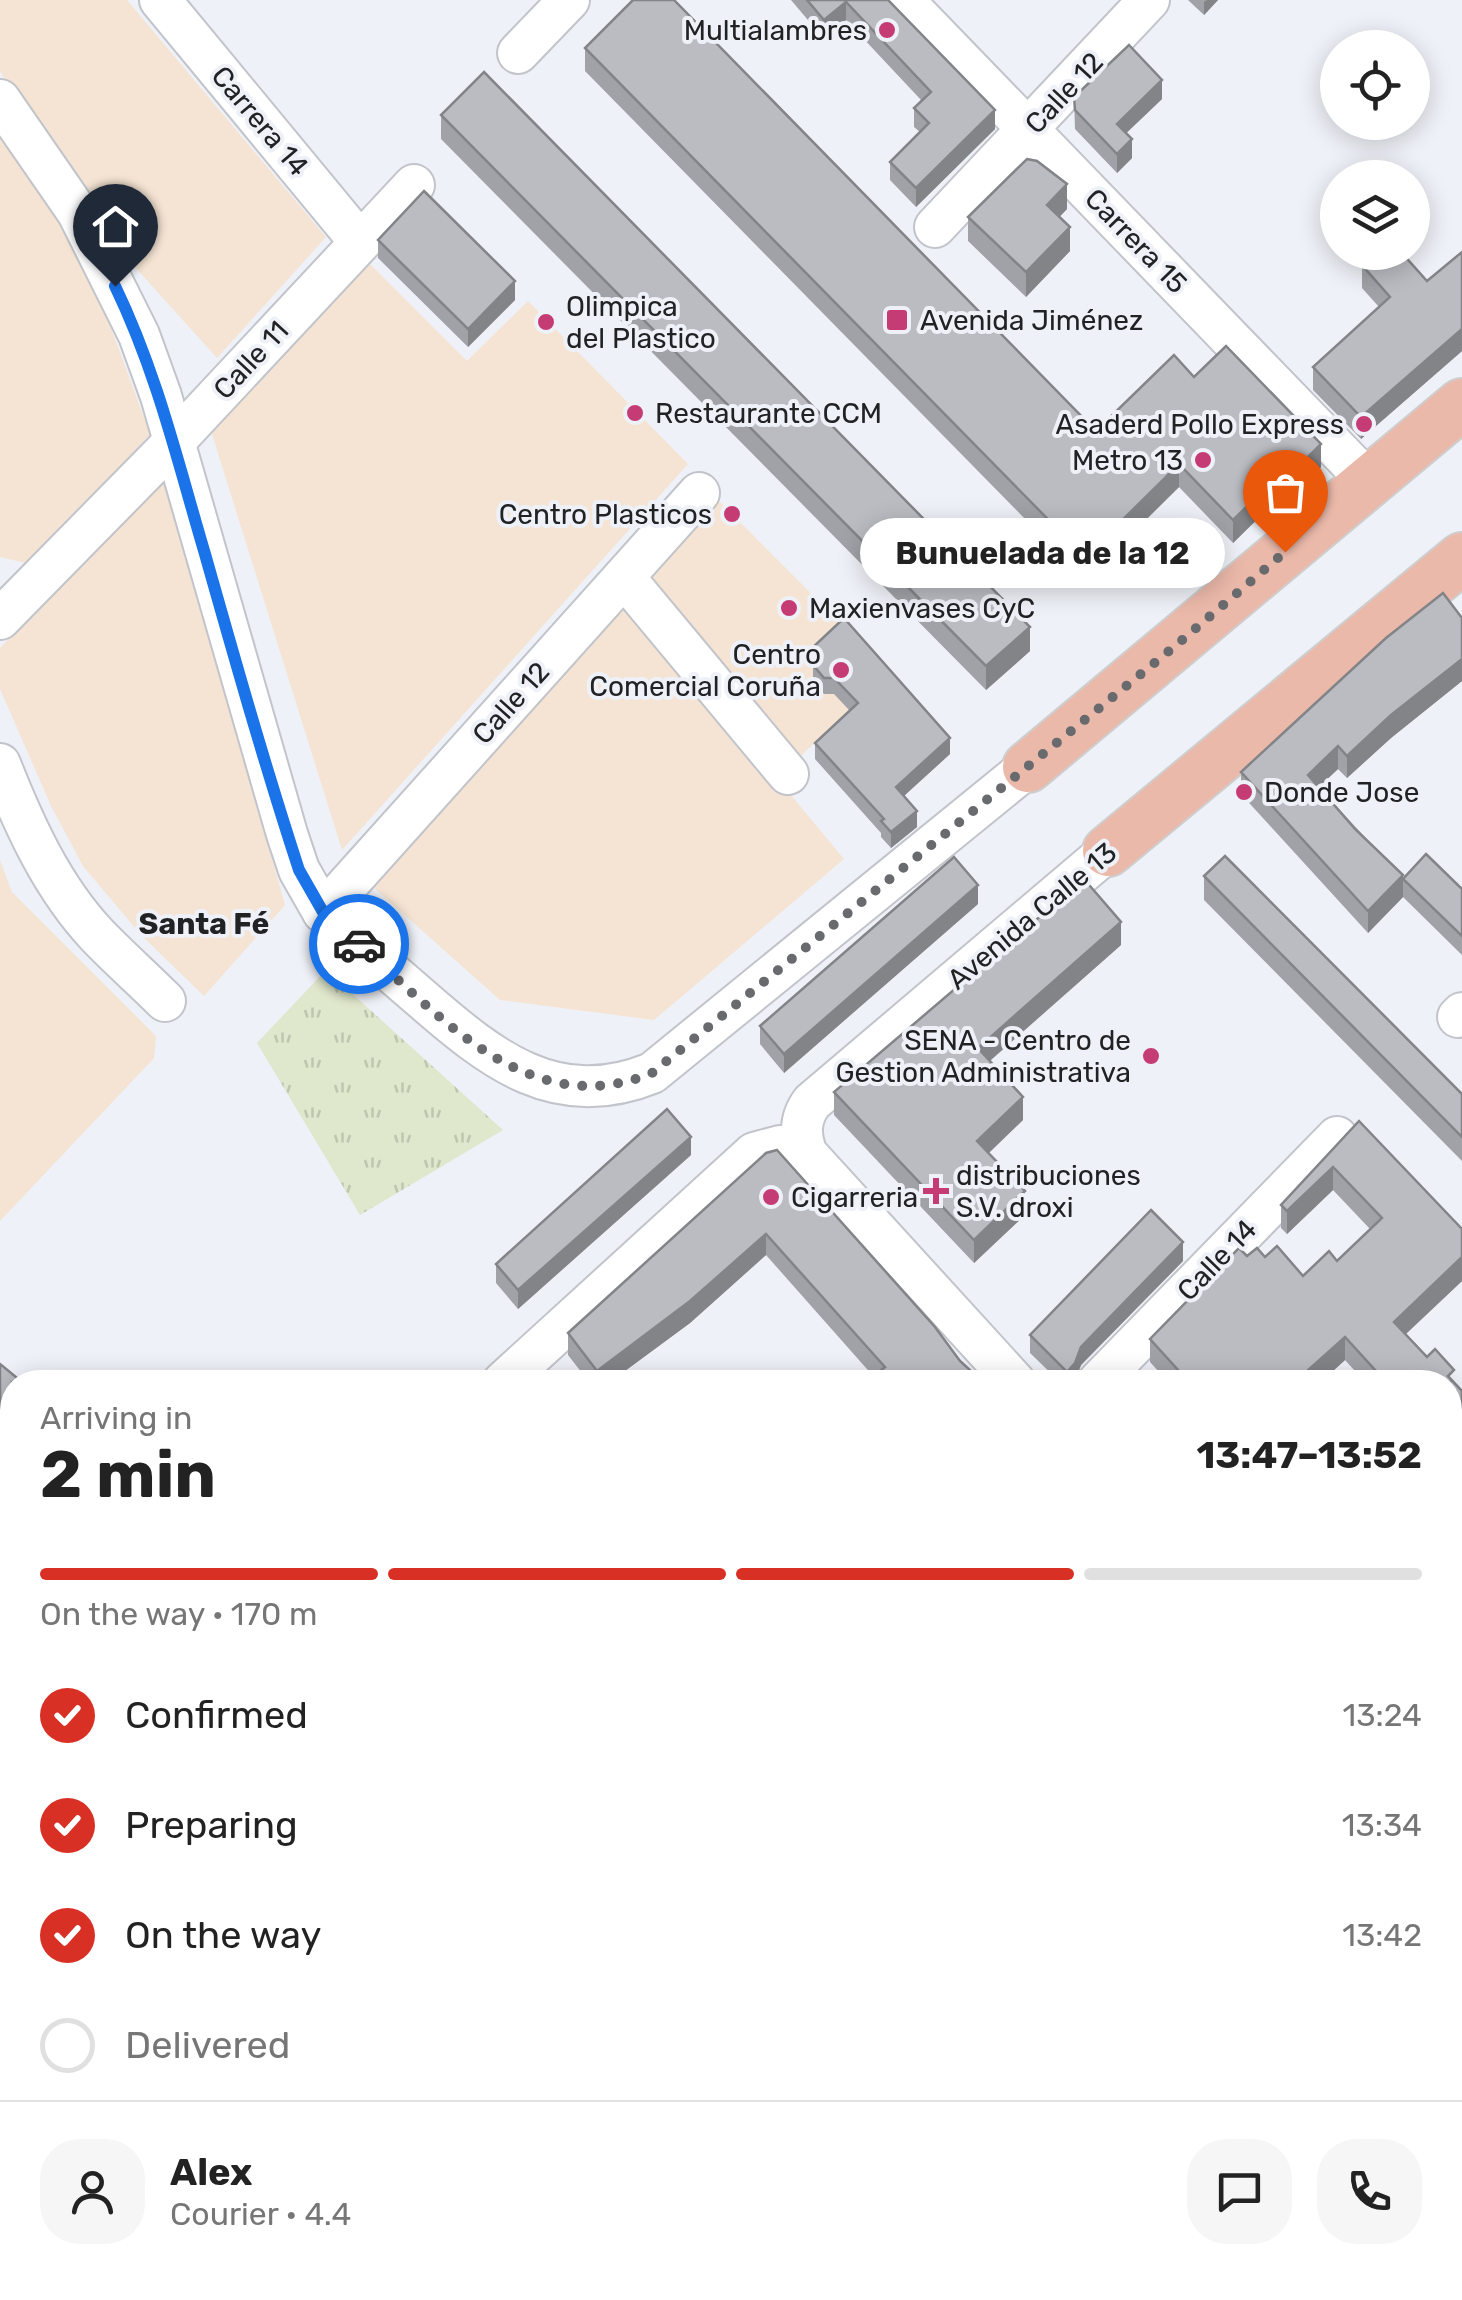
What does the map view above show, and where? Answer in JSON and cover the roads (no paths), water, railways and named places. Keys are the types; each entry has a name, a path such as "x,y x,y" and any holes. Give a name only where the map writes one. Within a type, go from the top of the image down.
{"main road":[{"path":"1028,767 1462,404"},
{"name":"Avenida Calle 13","path":"1108,851 1456,572"}],"street":[{"name":"Carrera 14","path":"160,0 360,242"},
{"path":"518,53 569,0"},
{"name":"Carrera 15","path":"903,0 1368,482"},
{"name":"Calle 12","path":"935,227 1149,0"},
{"path":"0,100 78,213 139,335 161,396 304,881 323,912 470,1040 522,1074 580,1087 627,1083 652,1073 1028,767"},
{"name":"Calle 11","path":"0,619 174,443 414,184"},
{"name":"Calle 12","path":"323,912 699,493"},
{"path":"624,577 788,774"},
{"path":"0,764 19,812 52,875 95,933 166,1001"},
{"name":"Avenida Calle 13","path":"807,1154 801,1130 806,1109 812,1102 1108,851"},
{"name":"Calle 14","path":"1110,1370 1337,1137"},
{"path":"516,1370 754,1154 780,1146 807,1154 1004,1370"}],"place":[{"name":"Multialambres","path":"887,30"},
{"name":"Avenida Jiménez","path":"897,320"},
{"name":"Olimpica del Plastico","path":"546,322"},
{"name":"Restaurante CCM","path":"635,413"},
{"name":"Asaderd Pollo Express","path":"1364,424"},
{"name":"Metro 13","path":"1203,460"},
{"name":"Centro Plasticos","path":"732,514"},
{"name":"Bunuelada de la 12","path":"1285,552"},
{"name":"Maxienvases CyC","path":"789,608"},
{"name":"Centro Comercial Coruña","path":"841,670"},
{"name":"Donde Jose","path":"1244,792"},
{"name":"SENA - Centro de Gestion Administrativa","path":"1151,1056"},
{"name":"distribuciones S.V. droxi","path":"936,1191"},
{"name":"Cigarreria","path":"771,1197"}],"district":[{"name":"Santa Fé","path":"204,924"}]}
